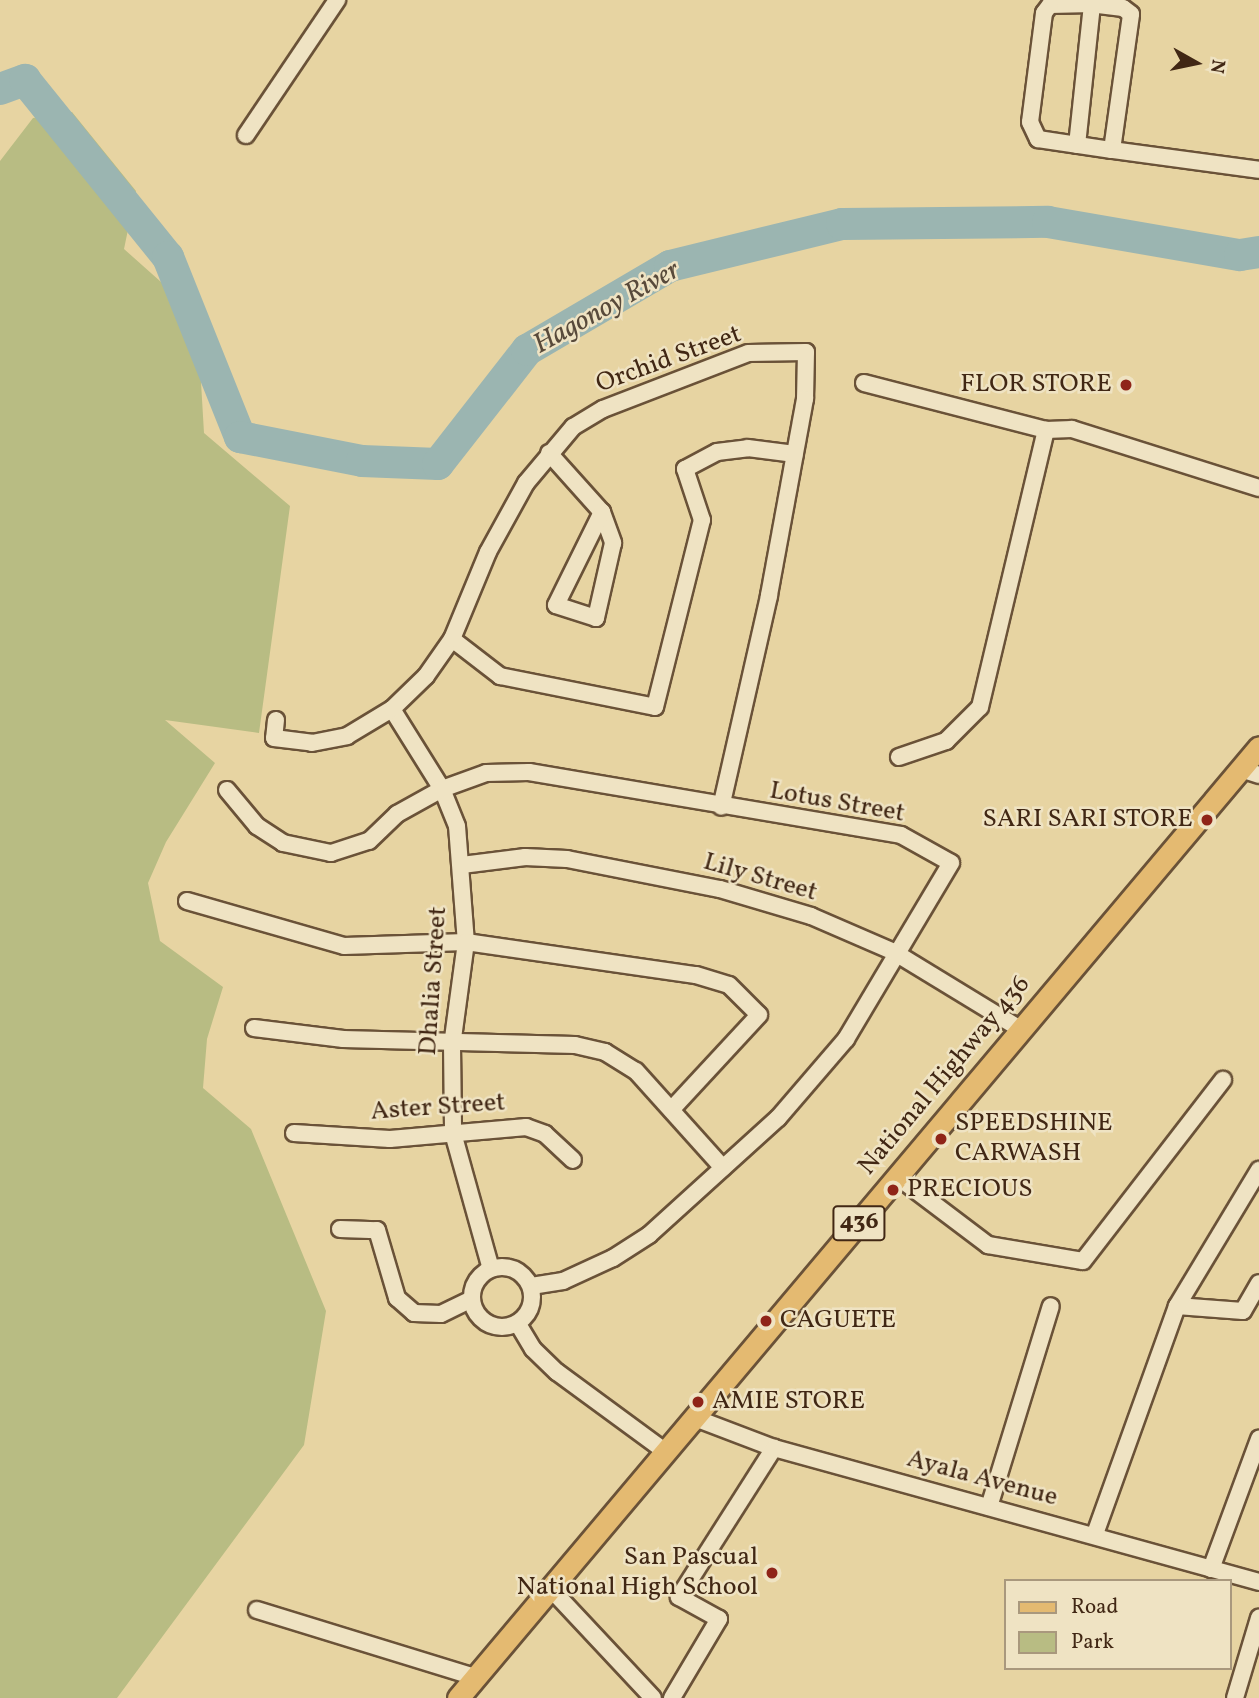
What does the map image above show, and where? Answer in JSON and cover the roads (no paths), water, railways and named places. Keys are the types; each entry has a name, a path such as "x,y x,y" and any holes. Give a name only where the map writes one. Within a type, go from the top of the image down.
{"main road":[{"name":"National Highway 436","path":"458,1698 1020,1029 1250,772 1259,747"}],"street":[{"path":"246,135 337,0"},
{"path":"1112,150 1133,23 1123,8 1060,2 1044,13 1030,122 1038,139 1112,150 1259,170"},
{"path":"1077,145 1092,4"},
{"name":"Orchid Street","path":"276,720 274,738 313,743 346,736 392,709 426,676 452,639 488,552 526,483 573,427 603,409 748,353 806,352 805,399 769,596 721,807"},
{"path":"864,383 1046,430 1072,429 1259,488"},
{"path":"899,757 946,741 980,707 1046,430"},
{"path":"452,639 499,676 655,707 702,520 685,469 717,452 748,448 795,454"},
{"path":"549,453 602,512 613,543 596,618 556,604 602,512"},
{"name":"Dhalia Street","path":"392,709 442,789 457,826 466,943 452,1045 453,1133 491,1269"},
{"name":"Lotus Street","path":"227,790 257,826 284,843 331,853 369,841 397,814 442,789 486,772 529,772 721,807 901,835 951,863 894,953 846,1039 778,1118 649,1235 613,1258 563,1281 531,1286"},
{"name":"Lily Street","path":"462,865 525,858 567,859 707,887 811,916 894,953 1020,1029"},
{"path":"187,901 344,946 466,943 696,975 729,985 759,1015 671,1110"},
{"path":"254,1028 343,1039 452,1045 575,1045 605,1052 636,1071 723,1168"},
{"path":"898,1177 988,1245 1083,1261 1223,1080"},
{"name":"Aster Street","path":"294,1133 390,1139 526,1127 545,1134 573,1160"},
{"path":"1095,1534 1177,1306 1259,1170"},
{"path":"340,1229 377,1230 397,1298 414,1313 441,1314 472,1299"},
{"path":"491,1269 519,1272 531,1286 531,1307 518,1324 498,1328 488,1324 474,1309 472,1299 477,1281 491,1269"},
{"path":"1177,1306 1242,1311 1259,1283"},
{"path":"989,1507 1051,1306"},
{"path":"518,1324 533,1349 557,1372 666,1452"},
{"name":"Ayala Avenue","path":"695,1418 774,1448 1095,1534 1259,1582"},
{"path":"1211,1569 1259,1439"},
{"path":"672,1698 719,1619 679,1597 774,1448"},
{"path":"551,1589 653,1698"},
{"path":"257,1610 475,1677"},
{"path":"1235,1698 1259,1618"}],"waterway":[{"name":"Hagonoy River","path":"0,89 25,80 168,257 240,437 362,461 438,464 527,350 670,266 842,224 1048,222 1240,255 1259,252"}],"place":[{"name":"FLOR STORE","path":"1126,385"},
{"name":"SARI SARI STORE","path":"1207,820"},
{"name":"SPEEDSHINE CARWASH","path":"941,1139"},
{"name":"PRECIOUS","path":"893,1190"},
{"name":"CAGUETE","path":"766,1321"},
{"name":"AMIE STORE","path":"698,1402"},
{"name":"San Pascual National High School","path":"772,1573"}]}
